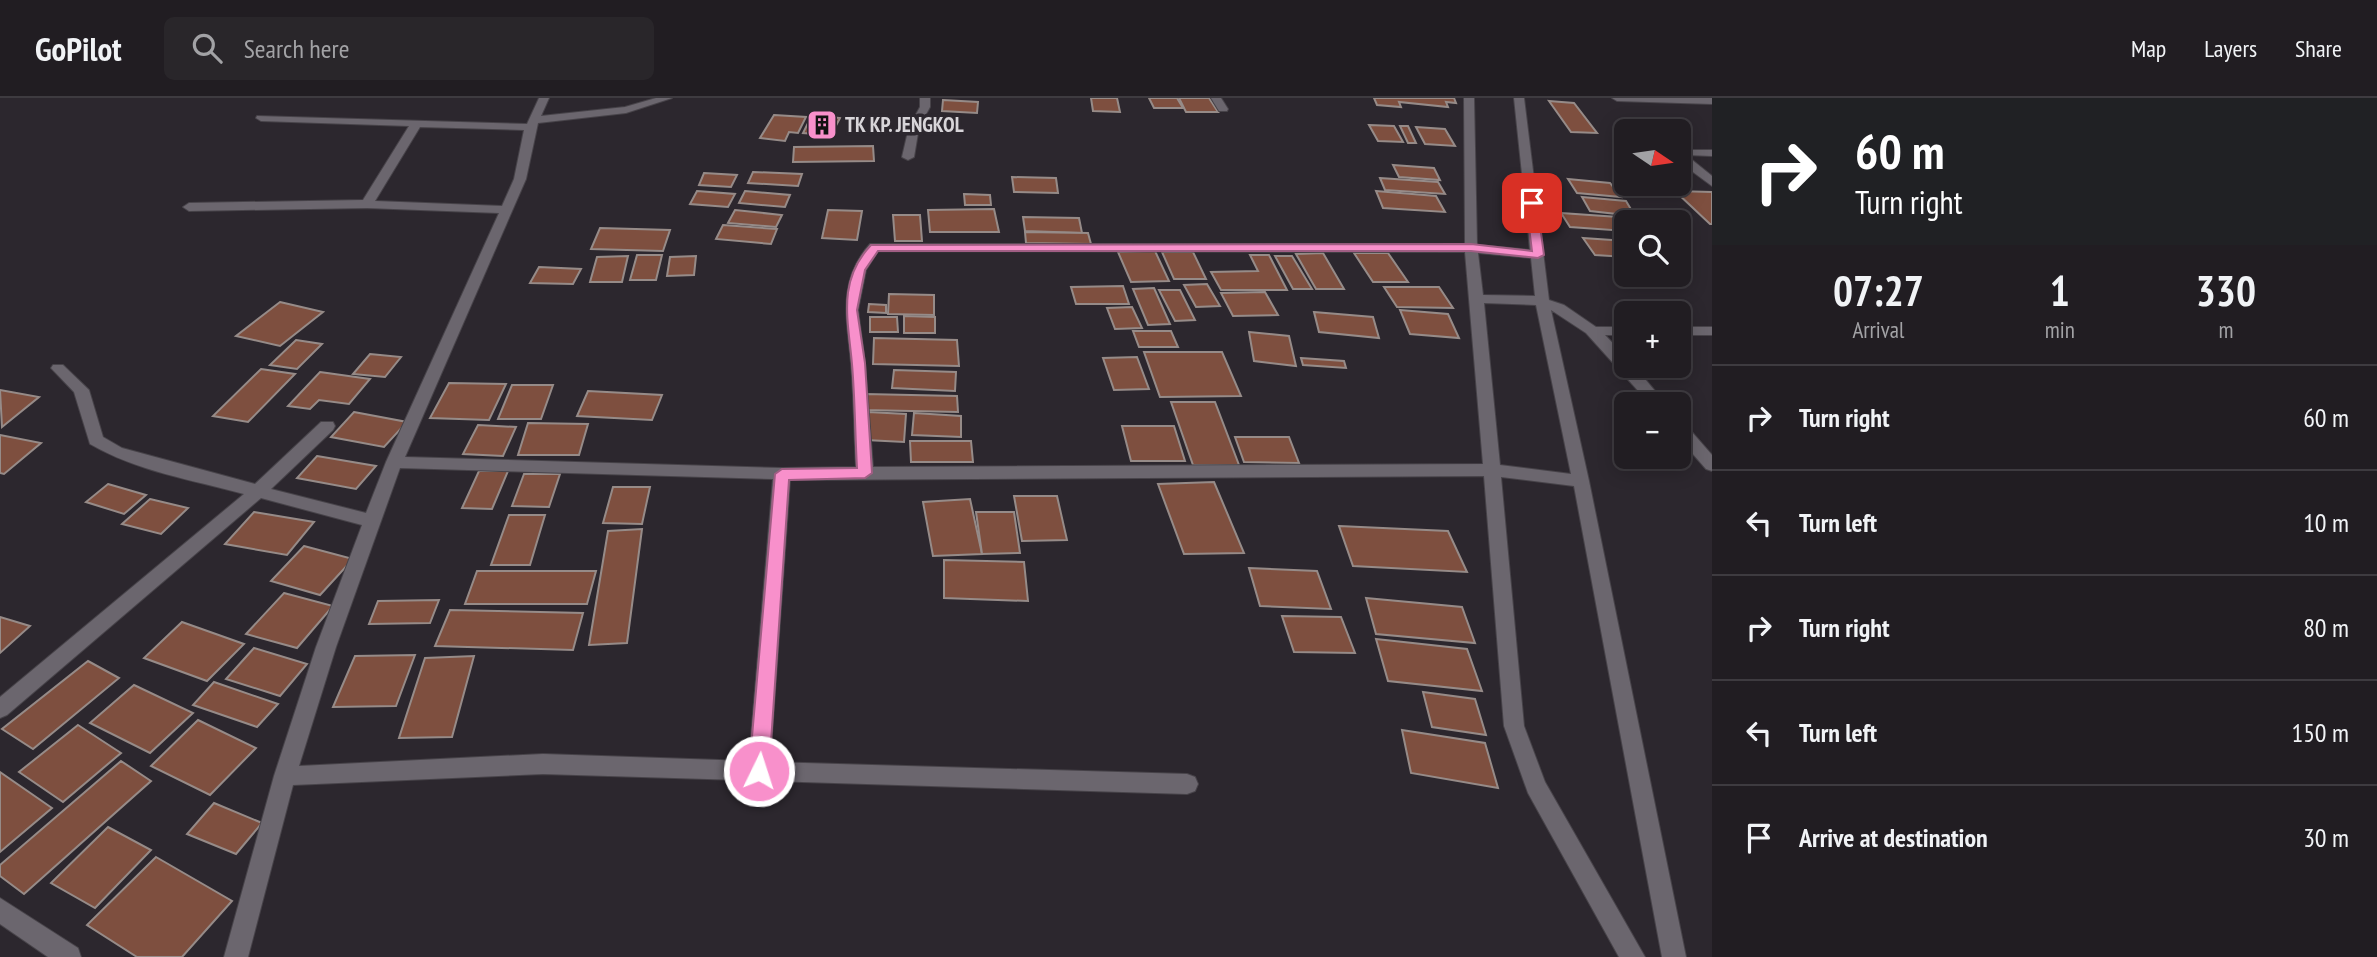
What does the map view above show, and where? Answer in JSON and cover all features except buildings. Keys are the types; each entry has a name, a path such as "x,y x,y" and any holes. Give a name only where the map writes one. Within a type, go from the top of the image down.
{"street":[{"path":"236,957 285,776 326,647 394,462 520,178 532,124 544,98"},
{"path":"261,118 532,124 626,110 667,98"},
{"path":"908,157 914,127 925,107 925,98"},
{"path":"1216,98 1223,109"},
{"path":"1469,98 1471,248 1514,726 1536,786 1633,957"},
{"path":"1519,98 1542,302 1581,481 1674,957"},
{"path":"1617,98 1712,101"},
{"path":"367,204 417,122"},
{"path":"1712,153 1682,152 1678,155 1712,182"},
{"path":"189,207 367,204 506,210"},
{"path":"865,473 858,363 851,310 859,270 864,259 875,247 1471,248 1538,255"},
{"path":"1477,299 1542,302 1575,318 1592,331 1647,392"},
{"path":"1592,331 1614,331"},
{"path":"1691,331 1712,331"},
{"path":"58,368 81,390 96,440 116,452 371,522"},
{"path":"0,709 257,492 327,426"},
{"path":"1691,442 1712,465"},
{"path":"394,462 782,474 1490,470 1581,481"},
{"path":"759,771 782,474"},
{"path":"285,776 543,764 1187,784"},
{"path":"0,910 69,957"}],"place":[{"name":"TK KP. JENGKOL","path":"822,125"}],"route":[{"path":"759,771 782,474 865,473 858,363 851,310 859,270 864,259 875,247 1471,248 1538,255 1532,203"}]}
